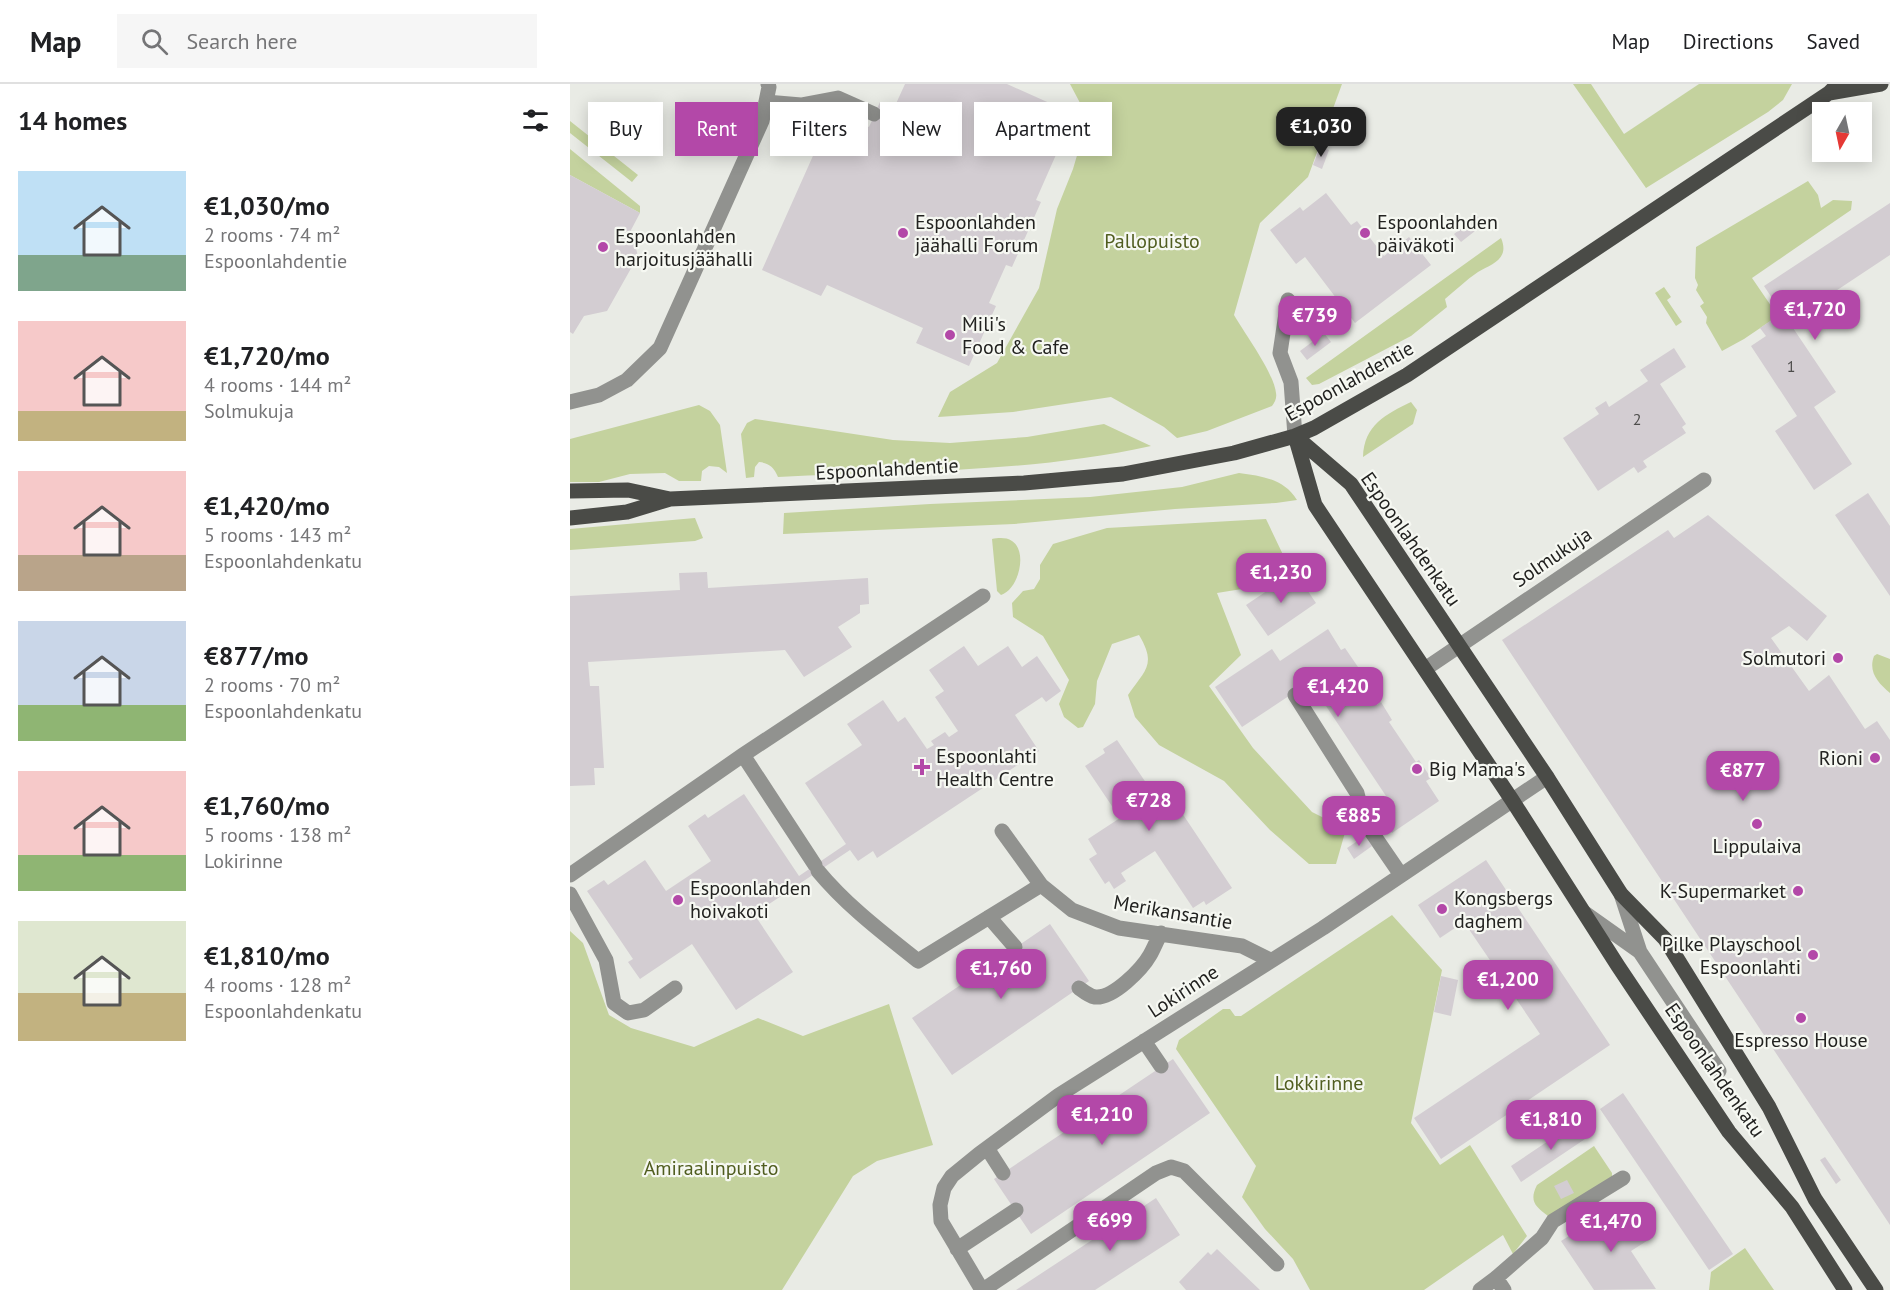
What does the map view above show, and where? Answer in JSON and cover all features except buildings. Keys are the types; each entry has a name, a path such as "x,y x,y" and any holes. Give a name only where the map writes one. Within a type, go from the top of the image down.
{"main road":[{"name":"Espoonlahdentie","path":"570,518 627,512 670,499 1024,483 1123,474 1234,453 1295,436 1314,428 1407,375 1830,87 1881,84"},
{"name":"Espoonlahdenkatu","path":"1295,436 1351,484 1547,777 1621,894 1665,939 1769,1107 1815,1199 1876,1290"},
{"name":"Espoonlahdenkatu","path":"1295,436 1315,505 1729,1131 1792,1207 1845,1290"},
{"name":"Espoonlahdentie","path":"570,491 628,490 670,499"}],"street":[{"path":"570,402 599,395 627,380 660,348 762,121 770,87 768,84"},
{"path":"766,102 801,105 838,98 874,114"},
{"path":"1288,300 1280,353 1290,382 1295,436"},
{"name":"Solmukuja","path":"1425,669 1704,480"},
{"path":"570,875 983,596"},
{"path":"1295,695 1358,793 1364,821 1401,875"},
{"path":"743,756 816,868 831,887 874,926 918,961 1041,885"},
{"name":"Lokirinne","path":"982,1290 941,1221 940,1205 944,1188 952,1176 1059,1095 1323,928 1547,777"},
{"name":"Merikansantie","path":"1002,831 1041,885 1072,910 1119,928 1242,945 1270,960"},
{"path":"570,894 606,960 614,1003 628,1013 644,1010 675,987"},
{"path":"1621,894 1640,952 1719,1071"},
{"path":"1585,913 1640,952"},
{"path":"989,917 1016,947"},
{"path":"1079,988 1096,997 1108,994 1134,975 1150,955 1161,933"},
{"path":"1144,1041 1161,1066"},
{"path":"987,1148 1003,1173"},
{"path":"982,1290 1156,1173 1171,1167 1184,1170 1277,1264"},
{"path":"1480,1290 1500,1284 1542,1238 1553,1221 1623,1178"},
{"path":"957,1249 1016,1210"}],"green space":[{"name":"Pallopuisto","path":"1070,84 1342,84 1308,177 1260,223 1234,315 1270,375 1276,395 1272,406 1207,431 1177,438 1164,427 1111,397 1013,412 938,417 950,392 997,363 1039,288 1057,209 1077,156 1112,156 1112,102 1080,102"},
{"path":"1573,84 1591,84 1624,134 1699,84 1792,84 1783,100 1768,112 1646,188"},
{"path":"570,121 588,135 588,147 570,133"},
{"path":"570,149 640,206 640,213 570,175"},
{"path":"599,156 614,156 638,175 632,182"},
{"path":"1808,181 1818,195 1821,208 1833,200 1852,201 1851,210 1752,278 1778,316 1722,351 1706,323 1707,317 1700,306 1704,303 1696,290 1698,285 1695,278 1696,247"},
{"path":"1501,238 1503,251 1498,260 1474,275 1445,299 1447,307 1411,336 1319,384 1312,385 1306,378"},
{"path":"1664,287 1671,297 1667,300 1682,322 1676,326 1655,293"},
{"path":"1411,402 1417,410 1413,424 1363,457 1367,437 1378,422"},
{"path":"699,405 710,411 720,425 727,473 719,467 709,466 702,471 701,481 679,481 665,473 630,474 599,482 570,482 570,439"},
{"path":"755,419 893,440 950,443 1027,437 1104,424 1151,446 1059,461 918,472 778,477 771,466 759,462 755,467 754,477 746,478 741,434 747,423"},
{"path":"1239,473 1264,477 1279,483 1286,487 1297,500 1014,524 783,534 784,513 1090,497 1182,487"},
{"path":"695,518 703,538 695,541 570,550 570,529"},
{"path":"1266,519 1286,561 1248,588 1217,593 1241,655 1209,686 1253,748 1312,812 1346,829 1336,864 1309,864 1270,830 1224,781 1159,745 1135,717 1128,695 1147,667 1147,654 1139,635 1112,644 1097,681 1095,704 1083,727 1078,728 1064,717 1059,704 1069,680 1043,636 1013,617 1012,603 1023,591 1034,589 1040,579 1040,565 1053,544 1107,528"},
{"path":"1002,538 1012,541 1020,553 1017,578 1013,585 1001,595 997,591 992,539"},
{"path":"1877,654 1890,659 1890,693 1873,672 1872,662"},
{"name":"Lokkirinne","path":"1392,915 1442,970 1411,1123 1440,1165 1470,1145 1527,1236 1513,1254 1503,1235 1424,1290 1310,1290 1293,1259 1265,1229 1242,1197 1256,1166 1176,1049 1179,1040 1223,1009 1230,1009 1235,1016 1241,1016"},
{"name":"Amiraalinpuisto","path":"570,931 583,943 609,1015 631,1028 694,1047 758,1018 803,1036 889,1004 933,1145 877,1161 853,1176 782,1290 570,1290"},
{"path":"1594,1146 1612,1173 1612,1178 1548,1216 1535,1203 1534,1195 1537,1185"},
{"path":"1745,1248 1774,1290 1709,1290 1711,1272"}],"place":[{"name":"Espoonlahden jäähalli Forum","path":"903,233"},
{"name":"Espoonlahden päiväkoti","path":"1365,233"},
{"name":"Espoonlahden harjoitusjäähalli","path":"603,247"},
{"name":"Mili's Food & Cafe","path":"950,335"},
{"name":"Solmutori","path":"1838,658"},
{"name":"Rioni","path":"1875,758"},
{"name":"Espoonlahti Health Centre","path":"922,767"},
{"name":"Big Mama's","path":"1417,769"},
{"name":"Lippulaiva","path":"1757,824"},
{"name":"K-Supermarket","path":"1798,891"},
{"name":"Espoonlahden hoivakoti","path":"678,900"},
{"name":"Kongsbergs daghem","path":"1442,909"},
{"name":"Pilke Playschool Espoonlahti","path":"1813,955"},
{"name":"Espresso House","path":"1801,1018"}]}
